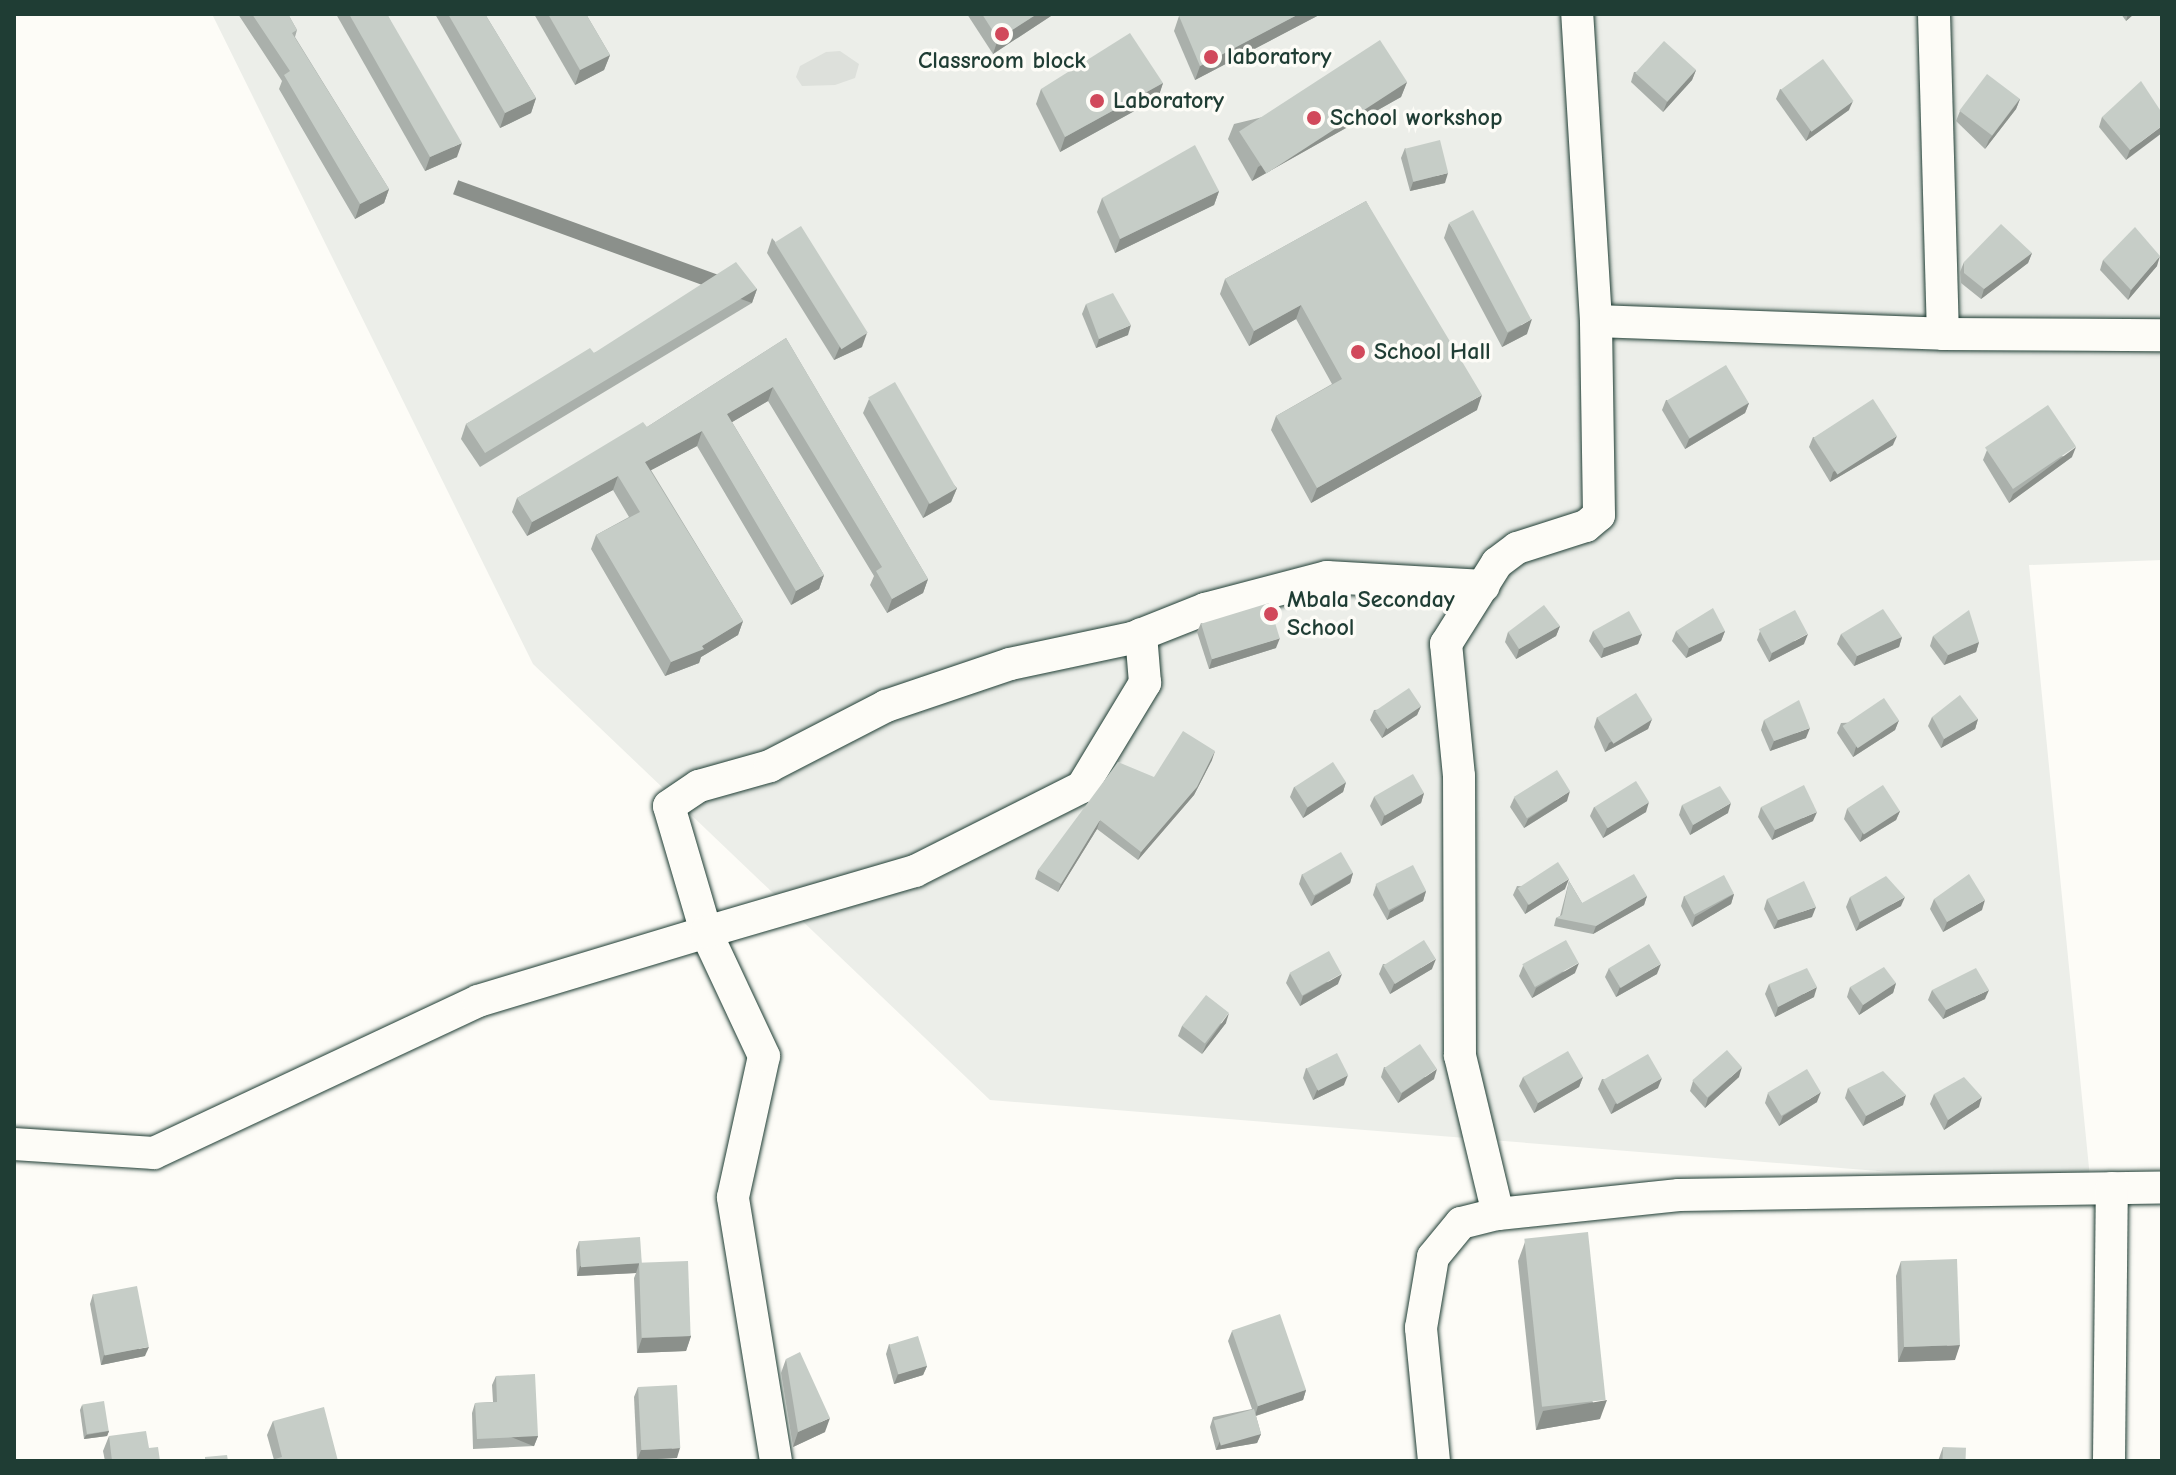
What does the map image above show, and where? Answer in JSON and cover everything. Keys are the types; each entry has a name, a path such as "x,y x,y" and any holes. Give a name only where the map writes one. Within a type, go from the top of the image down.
{"street":[{"path":"1498,1214 1460,1056 1459,776 1446,644 1497,563 1517,548 1586,526 1599,515 1596,321 1577,14"},
{"path":"1934,14 1943,334"},
{"path":"1596,321 1943,334 2162,335"},
{"path":"776,1461 733,1197 764,1056 706,932 669,806 699,786 770,766 886,706 1010,664 1141,634 1205,609 1327,577 1484,586"},
{"path":"14,1144 154,1153 478,1001 915,871 1082,787 1145,683 1141,634"},
{"path":"1434,1461 1421,1328 1433,1257 1461,1223 1498,1214 1679,1195 2162,1187"},
{"path":"2109,1461 2112,1188"}],"shaded area":[{"name":"Mbala Seconday School","path":"212,14 2162,14 2162,560 2029,565 2091,1188 990,1100 533,664"},
{"path":"840,51 859,64 855,78 835,85 802,86 796,77 800,66 826,52"}],"building":[{"path":"252,14 288,14 297,30 292,33 389,189 360,204 284,75 290,71"},
{"path":"349,14 387,14 462,143 430,157"},
{"path":"448,14 485,14 536,98 505,113"},
{"path":"548,14 586,14 610,55 580,70"},
{"path":"982,14 1037,14 998,39"},
{"name":"laboratory","path":"1299,14 1200,66 1179,16"},
{"name":"Laboratory","path":"1130,33 1163,83 1065,137 1041,89"},
{"name":"School workshop","path":"1380,40 1407,82 1266,173 1239,131"},
{"path":"1664,41 1696,70 1667,102 1635,73"},
{"path":"1823,59 1854,101 1811,132 1781,90"},
{"path":"1987,74 2020,99 1992,135 1959,111"},
{"path":"2141,81 2162,113 2162,126 2130,150 2102,117"},
{"path":"1440,140 1448,173 1413,182 1405,149"},
{"path":"1195,145 1219,191 1120,239 1102,198"},
{"name":"School Hall","path":"1366,201 1482,395 1317,488 1276,416 1342,379 1301,305 1254,331 1225,279"},
{"path":"1473,210 1531,319 1507,332 1449,223"},
{"path":"2001,224 2032,253 1984,289 1964,273 1964,262"},
{"path":"801,226 868,333 841,349 775,242"},
{"path":"2135,227 2160,256 2131,290 2103,260"},
{"path":"736,262 757,289 485,453 466,424 590,348 594,353"},
{"path":"1113,293 1131,325 1099,339 1086,304"},
{"path":"786,338 928,579 892,599 876,571 882,567 773,387 727,414 824,575 796,591 702,431 645,462 743,621 702,646 704,649 671,662 596,535 640,512 618,476 532,522 517,498 643,422 647,427"},
{"path":"1726,365 1749,403 1690,438 1667,401"},
{"path":"895,382 956,489 930,504 868,398"},
{"path":"1873,399 1897,436 1837,475 1813,438"},
{"path":"2048,405 2076,446 2013,489 1985,447"},
{"path":"1269,603 1280,638 1212,659 1201,624"},
{"path":"1544,605 1560,626 1519,649 1508,632"},
{"path":"1713,608 1725,631 1689,648 1676,631"},
{"path":"1883,609 1902,637 1857,656 1841,634"},
{"path":"1795,610 1808,634 1771,653 1759,629"},
{"path":"1969,610 1979,642 1948,655 1933,636"},
{"path":"1629,611 1642,634 1604,648 1593,631"},
{"path":"1409,688 1421,706 1387,729 1375,711"},
{"path":"1636,693 1652,719 1613,744 1597,717"},
{"path":"1960,695 1978,719 1944,739 1932,717"},
{"path":"1884,698 1899,720 1858,748 1843,726"},
{"path":"1799,700 1810,728 1774,741 1764,720"},
{"path":"1183,731 1215,751 1197,787 1141,852 1100,820 1061,884 1038,870 1118,762 1154,777"},
{"path":"1333,762 1346,782 1307,807 1294,787"},
{"path":"1557,770 1570,791 1527,818 1514,797"},
{"path":"1413,774 1424,793 1385,816 1374,797"},
{"path":"1636,781 1649,802 1608,828 1594,807"},
{"path":"1804,785 1817,812 1775,830 1761,807"},
{"path":"1883,785 1900,811 1864,834 1847,808"},
{"path":"1720,786 1731,803 1693,825 1682,805"},
{"path":"1341,852 1353,873 1314,895 1302,875"},
{"path":"1558,862 1569,879 1529,905 1518,888"},
{"path":"1413,865 1426,891 1389,910 1376,884"},
{"path":"1634,874 1647,896 1596,926 1556,918 1562,915 1569,881 1582,903"},
{"path":"1969,874 1985,900 1947,922 1934,899"},
{"path":"1724,875 1734,894 1694,915 1684,896"},
{"path":"1886,876 1905,897 1860,922 1850,897"},
{"path":"1804,881 1816,907 1778,920 1767,899"},
{"path":"1424,940 1436,959 1395,984 1383,965"},
{"path":"1566,940 1579,963 1535,987 1522,964"},
{"path":"1649,944 1661,964 1621,988 1609,968"},
{"path":"1329,951 1342,974 1302,996 1290,973"},
{"path":"1884,967 1896,983 1863,1005 1850,987"},
{"path":"1807,968 1817,987 1778,1007 1769,984"},
{"path":"1976,968 1989,990 1946,1010 1932,990"},
{"path":"1206,995 1229,1013 1205,1044 1182,1026"},
{"path":"1420,1044 1437,1069 1401,1093 1384,1068"},
{"path":"1727,1050 1742,1067 1707,1098 1692,1080"},
{"path":"1568,1051 1583,1077 1538,1103 1523,1077"},
{"path":"1337,1053 1348,1075 1318,1091 1307,1068"},
{"path":"1648,1054 1662,1078 1617,1104 1603,1080"},
{"path":"1807,1069 1821,1092 1781,1116 1768,1093"},
{"path":"1883,1071 1906,1095 1866,1116 1848,1088"},
{"path":"1964,1077 1982,1097 1948,1120 1934,1094"},
{"path":"1588,1232 1606,1400 1542,1407 1524,1239"},
{"path":"640,1237 642,1263 581,1267 579,1241"},
{"path":"1957,1259 1960,1345 1904,1347 1901,1261"},
{"path":"688,1261 691,1336 642,1338 639,1263"},
{"path":"137,1286 149,1347 105,1355 93,1295"},
{"path":"1280,1314 1306,1390 1258,1406 1232,1331"},
{"path":"918,1336 927,1366 898,1374 889,1345"},
{"path":"800,1352 830,1418 798,1432 786,1359"},
{"path":"535,1374 538,1436 477,1439 475,1403 497,1402 496,1376"},
{"path":"677,1385 680,1448 641,1450 638,1387"},
{"path":"104,1401 109,1431 87,1434 82,1404"},
{"path":"324,1407 338,1461 268,1461 282,1457 273,1421"},
{"path":"1254,1409 1261,1434 1221,1446 1214,1421"},
{"path":"146,1431 149,1448 158,1447 160,1461 112,1461 109,1436"},
{"path":"1943,1447 1966,1448 1966,1461 1943,1461"},
{"path":"227,1455 228,1461 205,1461 205,1457"}],"place":[{"name":"Classroom block","path":"1002,34"},
{"name":"laboratory","path":"1211,57"},
{"name":"Laboratory","path":"1097,101"},
{"name":"School workshop","path":"1314,118"},
{"name":"School Hall","path":"1358,352"},
{"name":"Mbala Seconday School","path":"1271,614"}]}
